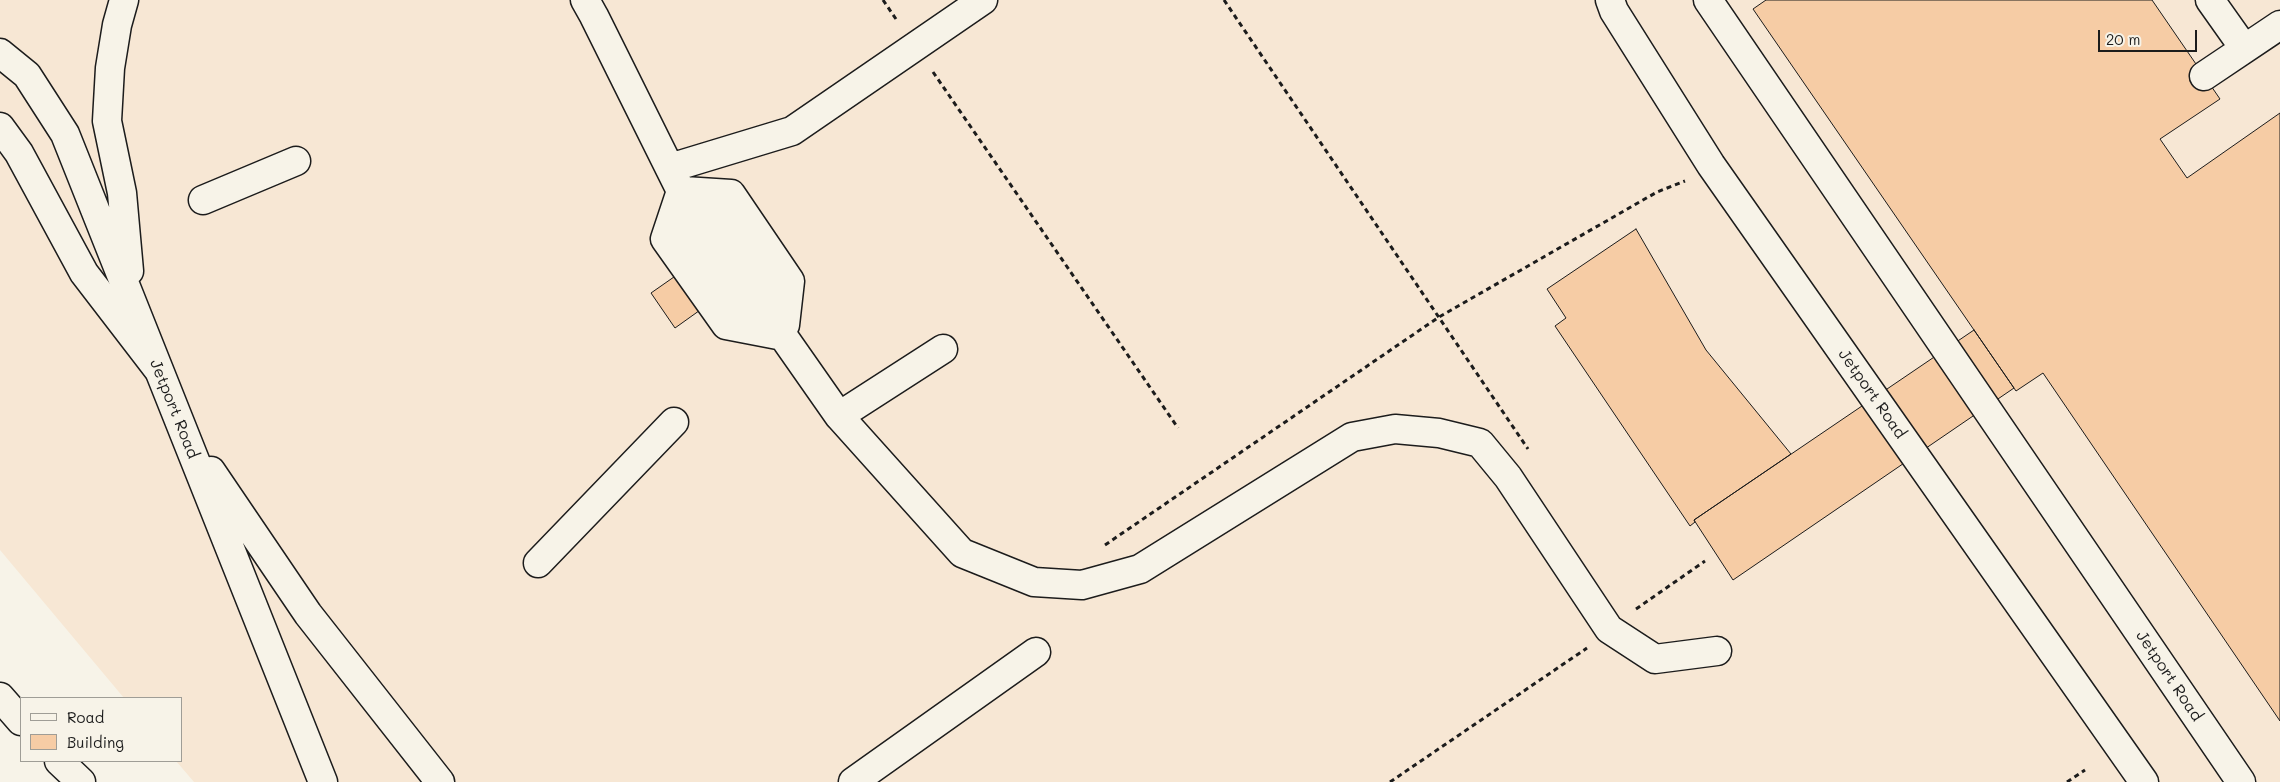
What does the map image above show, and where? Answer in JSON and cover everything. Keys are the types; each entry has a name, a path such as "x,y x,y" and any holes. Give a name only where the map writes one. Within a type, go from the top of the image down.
{"street":[{"path":"124,0 117,25 110,68 107,121 122,193 132,304"},
{"path":"676,180 792,131 984,0"},
{"name":"Jetport Road","path":"1610,0 1614,11 1711,165 2144,782"},
{"name":"Jetport Road","path":"1708,0 2241,782"},
{"path":"2210,0 2244,48"},
{"path":"585,5 676,180 710,208 772,296 783,336 839,416 962,553 1034,582 1082,585 1140,569 1352,437 1395,429 1439,433 1480,443 1508,477 1612,631 1655,659 1717,651"},
{"path":"2204,76 2280,25"},
{"name":"Jetport Road","path":"0,53 27,75 65,134 323,782"},
{"path":"0,127 19,153 84,273 157,368"},
{"path":"203,200 296,161"},
{"path":"676,180 665,240 726,325 783,336"},
{"path":"839,416 943,349"},
{"path":"538,563 674,422"},
{"path":"182,428 308,614 440,782"},
{"path":"853,782 1036,652"},
{"path":"0,697 20,720"},
{"path":"60,762 81,782"}],"path":[{"path":"883,0 1178,428"},
{"path":"1224,0 1532,456"},
{"path":"1104,545 1439,317 1657,192 1689,180"},
{"path":"1390,782 1612,631 1637,610 1704,561"},
{"path":"1631,602 1637,610"},
{"path":"2067,782 2085,770"}],"shaded area":[{"path":"0,0 2280,0 2280,782 194,782 177,762 182,762 182,697 123,697 0,550"}],"building":[{"path":"1766,0 2152,0 2220,99 2160,139 2187,178 2280,113 2280,721 2043,373 2016,391 1753,9"},
{"path":"757,219 710,303 675,328 651,293"},
{"path":"1636,229 1706,350 1791,454 1694,520 1695,522 1690,526 1555,326 1566,318 1547,289"},
{"path":"1974,330 2014,388 1733,580 1694,520"}]}
